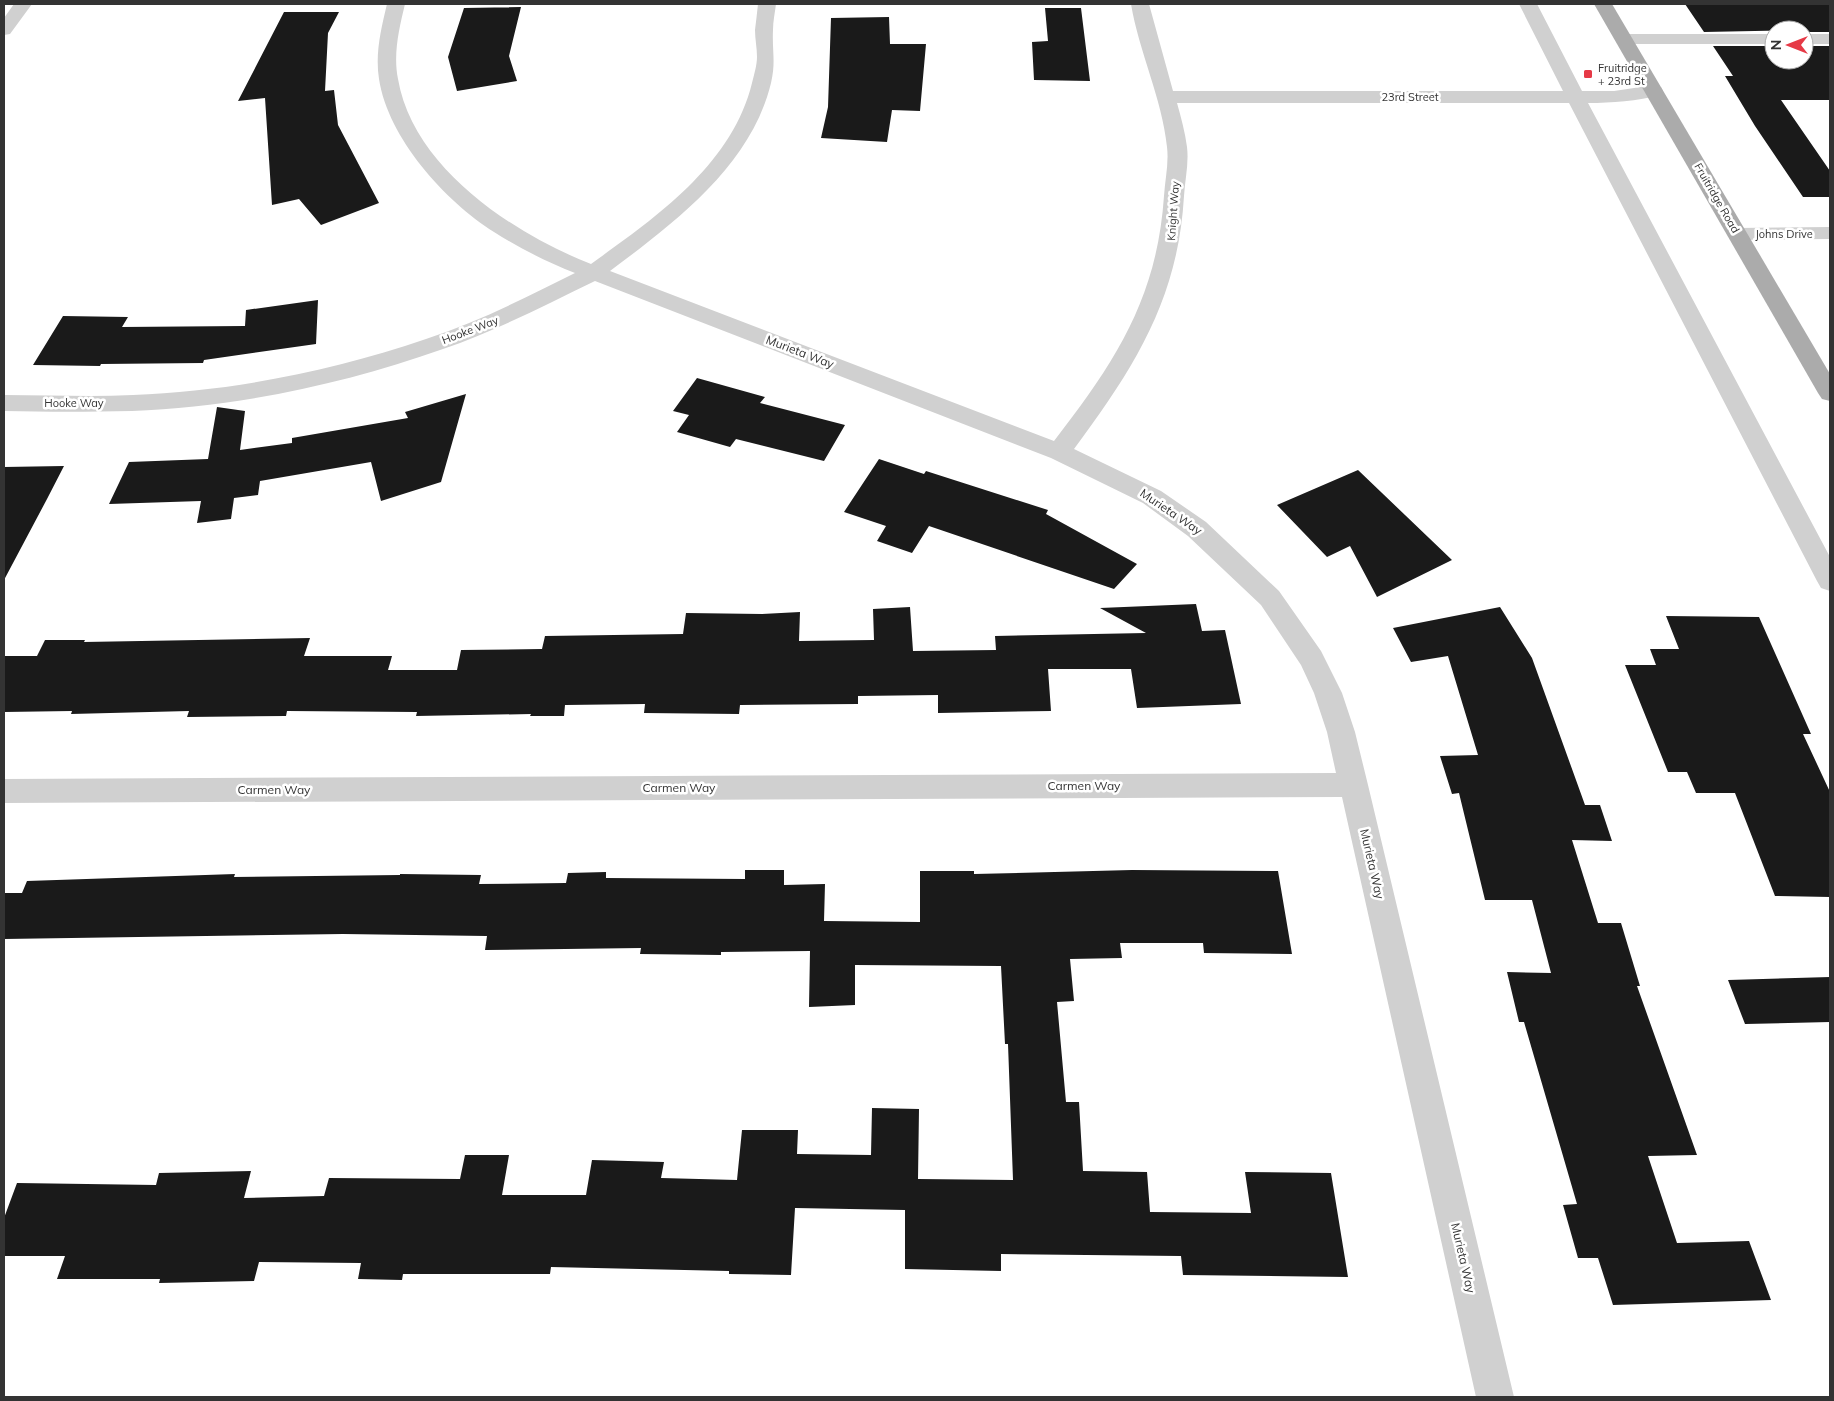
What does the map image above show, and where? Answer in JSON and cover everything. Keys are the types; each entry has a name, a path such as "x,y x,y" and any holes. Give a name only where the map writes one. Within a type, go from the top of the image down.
{"main road":[{"name":"Fruitridge Road","path":"1603,4 1830,393"}],"street":[{"path":"4,30 23,4"},
{"name":"Murieta Way","path":"396,4 388,28 386,58 391,94 403,126 428,162 459,193 500,227 561,260 1059,452 1109,475 1152,497 1197,528 1270,598 1312,658 1328,693 1341,732 1495,1397"},
{"name":"Hooke Way","path":"4,403 133,403 214,396 294,383 362,367 436,344 505,316 593,273 656,227 700,186 730,150 748,120 761,85 766,59 764,31 767,4"},
{"name":"Knight Way","path":"1059,452 1108,386 1132,348 1152,308 1171,244 1175,214 1177,148 1166,97 1144,25 1140,4"},
{"path":"1528,4 1830,582"},
{"path":"1624,39 1764,39"},
{"path":"1814,39 1830,39"},
{"name":"23rd Street","path":"1166,97 1576,98 1614,97 1654,91"},
{"name":"Johns Drive","path":"1737,234 1830,233"},
{"name":"Carmen Way","path":"4,791 1354,785"}],"building":[{"path":"1685,4 1830,4 1830,32 1814,32 1814,20 1764,20 1764,31 1704,32"},
{"path":"521,7 509,56 517,81 457,91 448,57 464,8"},
{"path":"1045,8 1081,8 1090,81 1034,80 1032,42 1048,41"},
{"path":"284,12 339,12 328,33 325,91 334,90 338,125 379,203 321,225 299,199 272,205 265,98 238,101"},
{"path":"889,17 890,44 926,44 920,111 892,110 887,142 821,138 828,107 831,18"},
{"path":"1713,46 1764,46 1764,70 1814,70 1814,46 1830,46 1830,100 1781,100 1830,171 1830,197 1803,197 1755,126 1725,76 1733,76"},
{"path":"318,300 316,344 204,360 203,363 101,364 100,366 33,365 63,316 128,317 122,327 245,326 246,310"},
{"path":"697,378 765,397 760,403 845,425 824,461 736,439 730,447 677,432 689,415 673,411"},
{"path":"466,394 441,482 381,501 371,462 260,481 258,495 234,498 231,519 197,523 201,501 109,504 129,462 208,459 217,407 245,411 240,450 292,443 292,438 408,418 405,412"},
{"path":"879,459 924,474 926,471 1048,510 1046,514 1137,564 1114,589 929,526 912,553 877,541 886,526 844,512"},
{"path":"64,466 47,499 4,580 4,467"},
{"path":"1358,470 1452,560 1377,597 1350,546 1327,557 1277,505"},
{"path":"1196,604 1202,631 1225,630 1241,704 1137,708 1131,669 1048,669 1051,711 938,713 938,695 858,696 858,704 740,705 739,714 644,713 645,704 565,705 564,716 530,716 531,714 416,716 417,712 287,711 286,716 187,717 189,711 71,714 72,711 4,712 4,656 37,656 45,640 85,640 84,642 310,638 304,656 392,656 388,670 457,670 461,650 542,649 545,636 683,634 686,613 762,614 800,612 799,641 874,640 873,609 910,607 913,651 996,650 995,636 1146,633 1100,608"},
{"path":"1500,607 1532,658 1585,805 1600,805 1612,841 1572,840 1598,923 1621,923 1640,986 1637,986 1697,1155 1648,1156 1677,1243 1749,1241 1771,1300 1613,1305 1598,1258 1578,1258 1563,1205 1577,1204 1524,1022 1519,1022 1507,972 1551,973 1532,900 1485,900 1459,793 1452,794 1440,756 1478,755 1448,656 1411,662 1393,628"},
{"path":"1666,616 1759,617 1811,734 1803,734 1830,792 1830,897 1775,896 1735,793 1696,793 1687,772 1668,772 1625,665 1656,665 1650,649 1679,649"},
{"path":"745,870 784,870 784,885 825,884 824,921 920,922 920,871 974,871 974,874 1132,870 1278,871 1292,954 1204,953 1203,943 1120,943 1122,958 1070,959 1074,1001 1057,1002 1066,1102 1079,1102 1083,1171 1147,1172 1150,1212 1251,1213 1245,1172 1331,1173 1348,1277 1183,1275 1181,1256 1001,1254 1001,1271 905,1269 905,1210 795,1208 791,1275 729,1274 729,1271 551,1267 550,1274 403,1274 402,1280 358,1279 361,1263 259,1262 254,1281 159,1283 160,1279 57,1279 65,1256 4,1256 4,1218 17,1183 156,1185 159,1173 251,1171 244,1198 324,1196 329,1178 460,1179 465,1155 509,1155 502,1195 586,1195 592,1160 664,1162 661,1178 737,1180 742,1130 798,1130 797,1154 871,1155 872,1108 919,1109 918,1179 1013,1180 1008,1044 1005,1044 1001,966 855,965 855,1005 809,1007 810,951 721,952 721,955 640,954 641,948 485,950 487,936 343,934 4,939 4,893 22,893 27,881 235,874 234,877 400,874 481,875 479,884 566,883 568,873 606,872 606,878 745,879"},
{"path":"1830,977 1830,1022 1745,1024 1728,980"}],"place":[{"name":"Fruitridge + 23rd St","path":"1588,74"}]}
